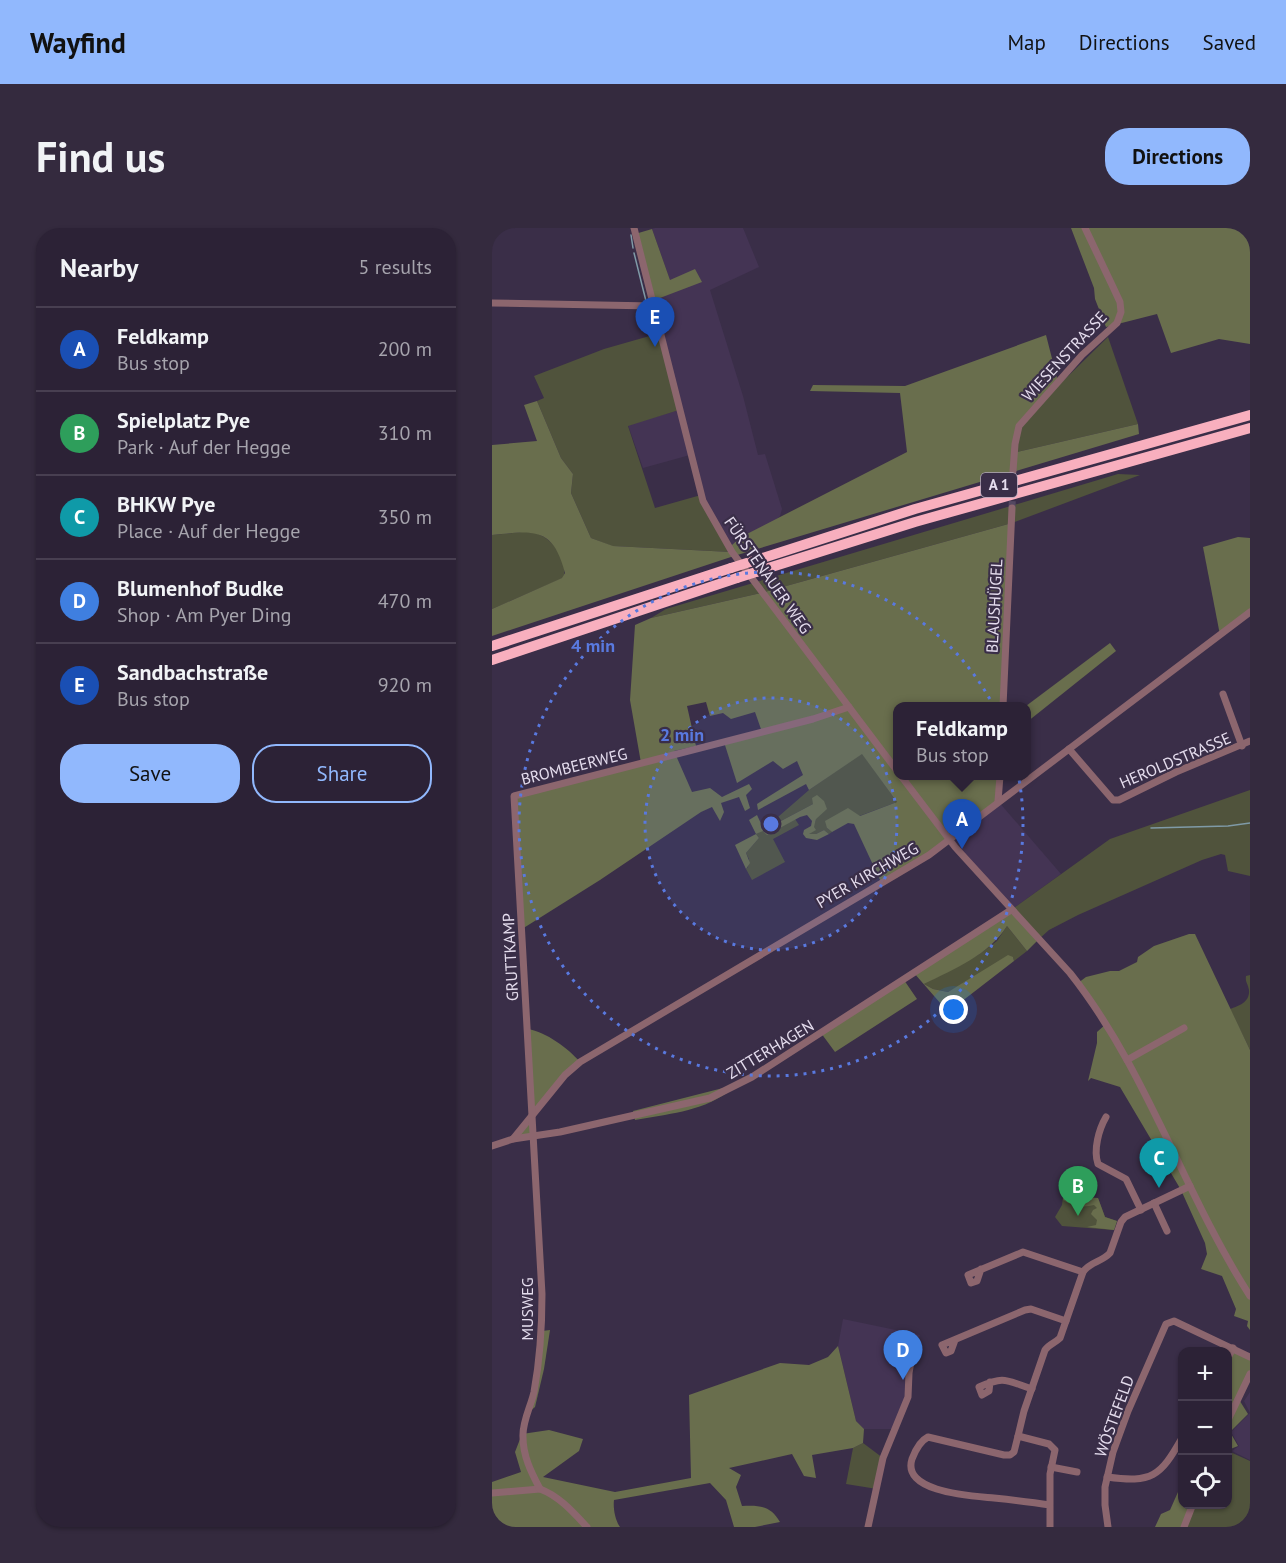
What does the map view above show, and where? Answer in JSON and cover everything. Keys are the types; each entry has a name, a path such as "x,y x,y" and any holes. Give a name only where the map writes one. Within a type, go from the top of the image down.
{"highway":[{"name":"A 1","path":"492,646 915,509 1250,415"},
{"name":"A 1","path":"492,660 737,578 926,519 1250,428"}],"street":[{"name":"FÜRSTENAUER WEG","path":"634,228 703,501 724,540 761,593 893,767"},
{"name":"WIESENSTRASSE","path":"1013,471 1019,426 1075,363 1117,323 1121,312 1116,295 1084,228"},
{"path":"492,303 653,306"},
{"name":"BLAUSHÜGEL","path":"1003,702 1012,508"},
{"name":"PYER KIRCHWEG","path":"1031,777 1250,612"},
{"name":"HEROLDSTRASSE","path":"1223,694 1242,746"},
{"name":"BROMBEERWEG","path":"514,796 813,719 849,707"},
{"name":"HEROLDSTRASSE","path":"1069,749 1113,800 1119,800 1176,772 1250,741"},
{"path":"903,780 949,840 1078,982 1127,1060 1224,1254 1250,1296"},
{"path":"998,801 1000,780"},
{"name":"PYER KIRCHWEG","path":"513,1139 565,1075 580,1062 929,855 1027,780"},
{"name":"GRUTTKAMP","path":"514,796 532,1116"},
{"name":"ZITTERHAGEN","path":"513,1139 710,1098 753,1077 1011,910"},
{"path":"1127,1060 1184,1028"},
{"name":"MUSWEG","path":"532,1116 540,1239 542,1331 534,1390 522,1434 528,1465 540,1489"},
{"path":"1106,1117 1100,1127 1095,1158 1098,1164 1126,1179 1140,1210"},
{"path":"492,1146 513,1139"},
{"path":"1050,1504 950,1493 924,1483 913,1475 910,1467 912,1459 920,1444 928,1437 1004,1455 1014,1452 1045,1350 1060,1338 1086,1266 1107,1257 1125,1217 1190,1186"},
{"path":"1154,1203 1167,1231"},
{"path":"981,1269 1023,1252 1083,1272"},
{"path":"955,1340 1025,1310 1066,1321"},
{"name":"WÖSTEFELD","path":"1108,1527 1105,1505 1107,1477 1128,1411 1164,1328 1170,1321 1179,1323 1233,1348"},
{"path":"1233,1348 1250,1357"},
{"path":"868,1527 883,1458 908,1397 912,1356"},
{"path":"1232,1410 1250,1374"},
{"path":"990,1382 997,1379 1006,1380 1032,1389"},
{"path":"1018,1436 1053,1446 1050,1527"},
{"path":"1107,1477 1135,1480 1157,1474 1165,1466 1178,1445"},
{"path":"1051,1467 1077,1472"},
{"path":"492,1493 540,1489 564,1504 587,1527"},
{"path":"1184,1527 1191,1509"}],"shaded area":[{"path":"743,228 759,267 710,290 743,396 758,455 765,454 782,509 776,520 732,552 703,501 690,455 643,468 628,425 679,410 652,301 670,280 652,229"},
{"path":"998,801 1061,874 1011,910 949,840"},
{"path":"843,1319 920,1335 912,1356 910,1383 896,1429 864,1429 856,1421 838,1346"},
{"path":"1250,1392 1250,1413 1244,1401"},
{"path":"1250,1413 1250,1460 1232,1451 1239,1446 1232,1431"}],"green space":[{"path":"1071,228 1250,228 1250,344 1219,339 1171,353 1157,314 1106,327"},
{"path":"652,229 670,280 695,269 702,282 652,301 635,234"},
{"path":"660,333 679,410 628,426 655,508 701,495 732,552 612,546 591,538 571,493 573,474 561,458 537,401 544,398 534,376 604,349"},
{"path":"1046,335 1060,384 1020,430 1017,452 1138,424 1139,434 734,556 492,636 492,609 562,578 565,573 560,558 547,539 530,533 492,535 492,445 537,441 524,405 537,401 561,458 573,474 571,493 591,538 613,546 731,552 732,545 741,537 907,452 900,393 810,391 813,385 905,386"},
{"path":"1108,337 1138,424 1017,452 1020,430 1028,419"},
{"path":"1118,474 1140,475 1012,523 761,593 651,618 666,609"},
{"path":"1012,523 1003,702 893,702 893,780 1000,780 998,801 946,843 881,882 854,824 848,823 832,832 827,828 825,821 848,808 860,816 897,802 862,754 809,790 806,784 758,810 757,804 803,775 797,761 783,769 773,761 737,783 724,742 762,732 755,712 731,719 723,713 710,716 706,702 687,706 696,746 674,751 692,792 710,788 722,797 749,784 752,789 746,795 750,808 745,811 739,797 721,803 724,812 720,821 712,807 701,812 522,929 515,797 641,763 630,700 635,625 651,618 761,593"},
{"path":"522,532 537,534 552,543 560,554 564,566 563,578 492,609 492,535"},
{"path":"1238,537 1250,538 1250,612 1220,635 1203,547"},
{"path":"1110,643 1116,651 1031,719 1031,702"},
{"path":"862,753 897,802 827,828 832,832 829,834 824,830 816,834 809,834 816,820 813,804 764,830 767,834 795,819 799,825 773,839 785,862 752,880 746,869 749,859 746,853 759,838 756,834 809,790"},
{"path":"1250,790 1250,876 1228,871 1225,855 1221,854 1202,860 1078,915 1049,930 1039,939 1011,910 1110,839"},
{"path":"817,795 824,801 827,809 816,819 814,827 816,830 809,834 816,834 824,830 829,834 817,840 806,838 803,834 804,830 811,826 812,821 807,815 767,835 763,831 756,834 749,820 757,815 764,830 813,804 812,798"},
{"path":"756,834 759,838 746,853 750,863 746,869 735,845"},
{"path":"1011,910 1039,939 1027,951 1007,926 981,953 924,984 933,989 948,992 1008,955 1013,957 1014,961 948,1012 914,973 904,980 917,999 835,1052 821,1033"},
{"path":"1007,926 1027,951 1014,961 1013,957 948,992 933,989 924,984 978,955 997,941"},
{"path":"1195,934 1250,1050 1250,1330 1247,1326 1248,1321 1234,1316 1236,1309 1222,1276 1201,1269 1207,1254 1205,1243 1181,1190 1120,1087 1091,1078 1088,1081 1097,1043 1097,1032 1106,1024 1078,983 1086,977 1119,971 1137,962 1138,957 1154,946"},
{"path":"1250,975 1250,1050 1230,1009 1240,1005 1248,998 1246,976"},
{"path":"528,1029 542,1033 556,1041 580,1062 533,1116"},
{"path":"723,1088 727,1093 705,1104 635,1120 633,1111"},
{"path":"533,1116 533,1136 513,1139"},
{"path":"1063,1196 1098,1198 1105,1217 1117,1221 1114,1230 1062,1226 1055,1217 1062,1205"},
{"path":"1063,1196 1098,1198 1105,1217 1117,1221 1114,1230 1087,1227 1096,1225 1097,1220 1091,1214 1097,1208 1094,1205 1070,1204 1063,1200"},
{"path":"550,1330 535,1407 529,1412 542,1331"},
{"path":"838,1346 856,1421 864,1429 863,1443 853,1448 812,1455 816,1478 804,1476 792,1454 729,1468 741,1475 736,1487 742,1506 769,1510 780,1522 755,1527 734,1527 726,1500 710,1483 614,1500 615,1514 620,1527 492,1527 492,1482 521,1472 515,1452 522,1434 549,1430 583,1439 579,1451 543,1477 615,1492 691,1478 689,1395 780,1363 809,1365 828,1357"},
{"path":"1233,1348 1250,1357 1250,1374 1238,1398 1248,1414 1232,1430 1232,1401"},
{"path":"1232,1436 1238,1446 1232,1448"},
{"path":"863,1443 883,1458 877,1489 846,1484 853,1448"},
{"path":"1232,1453 1250,1461 1250,1527 1185,1527 1192,1509 1232,1509"},
{"path":"1178,1492 1178,1509 1191,1509 1184,1527 1155,1527 1161,1514 1170,1510"}],"waterway":[{"path":"631,235 633,248"},
{"path":"634,253 646,301"},
{"path":"1151,828 1228,826 1250,823"}],"tunnel":[{"path":"1012,508 1013,480"}],"place":[{"name":"Sandbachstraße","path":"655,347"},
{"name":"Feldkamp","path":"962,849"},
{"name":"BHKW Pye","path":"1159,1188"},
{"name":"Spielplatz Pye","path":"1078,1216"},
{"name":"Blumenhof Budke","path":"903,1380"}]}
